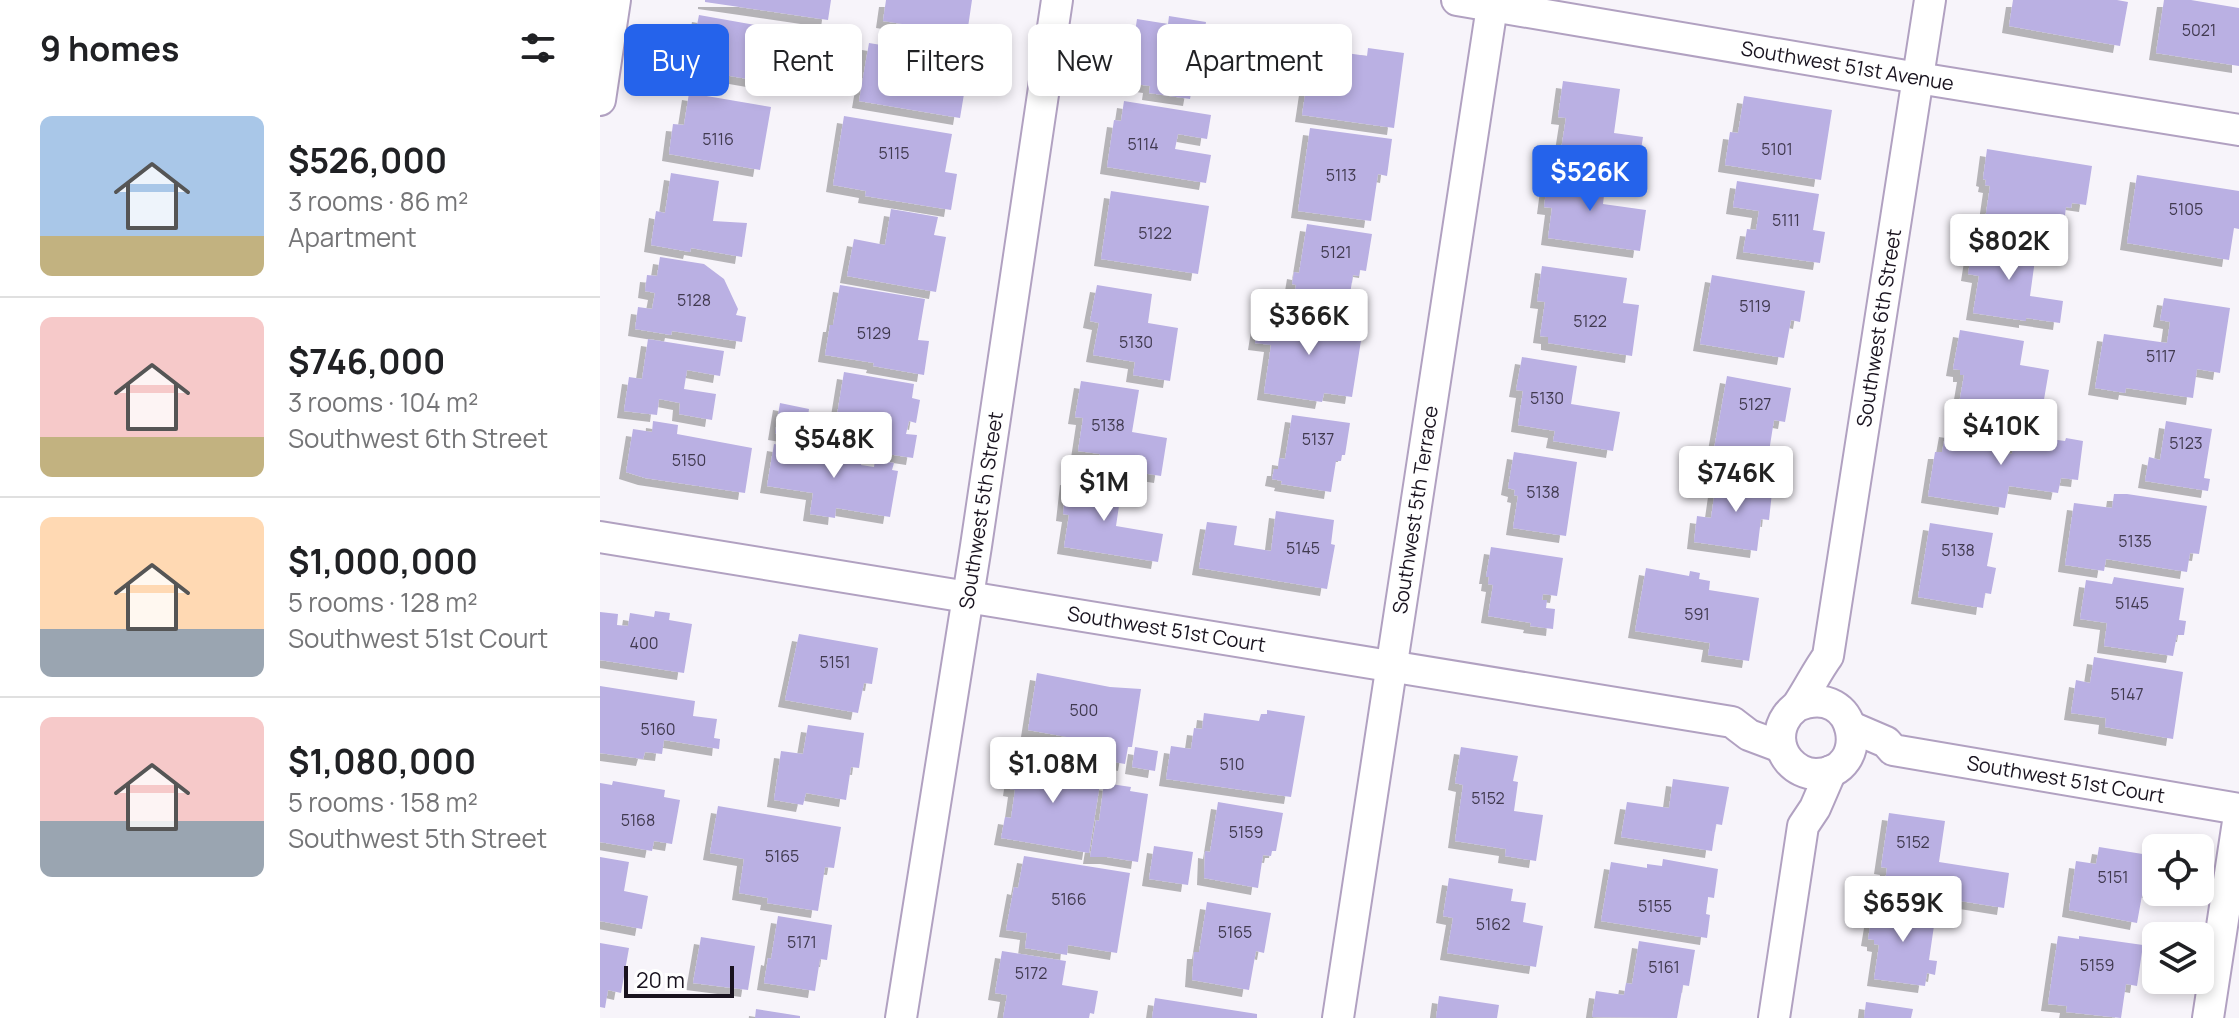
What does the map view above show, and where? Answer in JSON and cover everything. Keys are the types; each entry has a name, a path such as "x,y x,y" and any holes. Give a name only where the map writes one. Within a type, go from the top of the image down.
{"street":[{"name":"Southwest 5th Street","path":"901,1018 1057,0"},
{"name":"Southwest 51st Avenue","path":"1457,0 1492,3 1918,78 2239,130"},
{"name":"Southwest 6th Street","path":"1793,710 1828,656 1930,0"},
{"name":"Southwest 5th Terrace","path":"1338,1018 1492,3"},
{"path":"600,100 609,18"},
{"name":"Southwest 51st Court","path":"600,537 1732,722 1793,710"},
{"name":"Southwest 6th Street","path":"1828,656 1844,717"},
{"path":"1774,1018 1803,826 1838,766 1849,754 1853,741 1844,717 1820,701 1808,701 1793,710 1782,723 1779,735 1788,758 1803,826"},
{"name":"Southwest 51st Court","path":"1844,717 1886,742 1893,750"},
{"name":"Southwest 51st Court","path":"1732,722 1788,758"},
{"name":"Southwest 51st Court","path":"1838,766 1882,756 1893,750 2239,809"},
{"path":"1788,758 1807,773 1819,774 1838,766"},
{"path":"2208,1018 2239,815"}],"building":[{"path":"705,0 831,0 828,20"},
{"path":"886,0 972,0 968,24 883,21"},
{"path":"2013,0 2128,2 2120,46 2009,26"},
{"path":"2164,0 2191,0 2239,8 2239,66 2156,53"},
{"path":"699,15 749,24 745,24 745,79 729,76 729,24 697,24"},
{"path":"1169,16 1206,22 1206,24 1168,24"},
{"path":"1137,19 1168,24 1157,24 1157,94 1149,93 1150,86 1141,85 1141,24 1136,24"},
{"path":"869,43 878,44 878,96 964,96 960,118 859,101"},
{"path":"1368,48 1404,53 1394,128 1302,115 1305,96 1352,96 1352,54 1367,56"},
{"path":"1563,81 1620,89 1614,133 1643,137 1639,162 1561,150 1566,118 1558,117"},
{"path":"689,96 771,107 760,170 669,154 673,124 684,125"},
{"path":"1744,96 1832,110 1821,180 1725,165 1730,132 1738,133"},
{"path":"1124,101 1211,115 1207,139 1178,134 1175,149 1211,155 1206,183 1107,167 1114,120 1121,121"},
{"path":"844,116 952,134 945,172 957,174 951,210 865,196 866,191 833,185"},
{"path":"1310,128 1392,139 1387,176 1378,174 1371,221 1298,211"},
{"path":"1987,149 2092,166 2086,205 2072,203 2071,208 2066,207 2063,232 1985,220 1990,186 1985,185 1986,180 1983,179"},
{"path":"1549,169 1606,178 1603,204 1646,210 1640,251 1548,238 1552,208 1544,207"},
{"path":"671,173 719,181 713,221 747,223 742,257 651,245 656,211 665,213"},
{"path":"2137,175 2239,191 2239,229 2234,228 2229,260 2127,243"},
{"path":"1737,181 1819,194 1813,230 1825,232 1820,263 1743,252 1747,229 1756,230 1759,211 1733,207"},
{"path":"1111,191 1209,206 1198,274 1101,259"},
{"path":"891,209 938,217 934,235 946,237 936,292 847,276 854,239 885,245"},
{"path":"1307,224 1372,234 1366,271 1360,270 1359,276 1353,275 1348,307 1294,298 1294,272 1299,273"},
{"path":"1974,236 2037,245 2030,296 2063,301 2060,323 1973,313 1979,276 1968,274"},
{"path":"660,257 704,264 724,279 738,309 736,315 746,317 742,342 672,331 671,335 635,329 638,307 652,309 655,293 645,291 647,275 657,276"},
{"path":"1542,266 1627,278 1623,303 1639,305 1632,356 1548,343 1548,337 1540,336 1545,302 1537,301"},
{"path":"1712,275 1805,291 1800,322 1791,320 1784,358 1700,344"},
{"path":"840,285 925,299 918,340 929,341 924,375 825,355"},
{"path":"1097,285 1152,294 1148,323 1178,328 1170,381 1133,375 1135,362 1093,355 1099,323 1090,321"},
{"path":"2164,298 2230,308 2220,373 2197,369 2193,398 2126,388 2125,393 2095,388 2104,334 2167,343 2170,322 2160,320"},
{"path":"1260,312 1363,328 1352,397 1324,393 1322,402 1264,393 1271,345 1255,343"},
{"path":"1960,330 2024,341 2020,365 2049,370 2040,423 1958,410 1964,375 1960,375 1960,370 1953,369"},
{"path":"648,339 724,351 720,376 687,370 684,389 716,394 712,420 679,414 680,403 659,399 657,415 624,411 629,377 642,379"},
{"path":"1522,357 1577,366 1571,404 1620,412 1613,451 1553,441 1555,431 1518,425 1523,391 1516,390"},
{"path":"844,372 914,384 912,398 920,400 916,423 909,421 906,434 917,435 913,458 844,450 847,428 835,427"},
{"path":"1727,376 1791,388 1785,422 1774,420 1768,458 1714,449"},
{"path":"1081,381 1139,390 1132,432 1167,438 1161,476 1098,466 1100,454 1078,451 1083,418 1075,417"},
{"path":"780,403 809,409 805,438 775,433"},
{"path":"1292,415 1350,423 1345,455 1342,455 1341,461 1336,461 1331,492 1281,484 1282,481 1272,479 1274,469 1278,469 1279,458 1285,459"},
{"path":"653,421 678,425 677,434 752,448 745,493 645,478 626,472 633,429 652,432"},
{"path":"2166,421 2212,429 2204,478 2210,479 2208,491 2145,481 2149,457 2160,460"},
{"path":"1946,430 2002,439 2000,452 2012,454 2015,434 2083,441 2078,480 2061,478 2058,493 2009,486 2005,508 1928,496 1935,452 1942,452"},
{"path":"774,444 863,455 861,465 874,467 875,460 894,463 892,470 898,471 890,517 836,508 835,518 810,514 813,493 767,486"},
{"path":"1514,452 1577,462 1566,536 1513,528 1518,496 1514,495 1515,490 1508,488"},
{"path":"1717,476 1773,483 1769,520 1761,519 1757,551 1694,542 1697,516 1711,518"},
{"path":"1067,478 1122,486 1116,526 1163,534 1158,562 1064,547 1069,515 1063,514"},
{"path":"2114,494 2207,506 2199,554 2190,553 2187,572 2106,559 2104,571 2065,565 2074,503 2112,508"},
{"path":"1276,511 1334,520 1331,544 1335,545 1327,589 1199,568 1207,522 1237,526 1234,545 1271,551"},
{"path":"1930,523 1993,533 1987,566 1996,568 1991,594 1985,593 1983,608 1918,597"},
{"path":"1491,547 1563,558 1557,596 1543,594 1542,600 1547,600 1546,608 1555,609 1553,629 1488,616 1493,585 1488,584 1489,577 1486,577"},
{"path":"1646,568 1689,576 1690,571 1700,573 1699,579 1710,581 1709,590 1759,598 1749,661 1708,655 1710,643 1635,631"},
{"path":"2114,577 2184,588 2179,620 2186,621 2184,635 2177,635 2173,656 2104,646 2107,623 2080,619 2086,580 2112,584"},
{"path":"655,611 670,613 669,620 692,624 684,673 600,660 600,612 618,614 617,625 628,626 630,613 654,617"},
{"path":"799,634 878,648 872,684 864,683 858,713 785,700"},
{"path":"2094,657 2183,672 2173,739 2105,727 2106,718 2071,713 2076,680 2090,683"},
{"path":"1037,673 1110,687 1141,689 1132,747 1128,747 1125,764 1086,757 1088,745 1077,743 1078,739 1028,730"},
{"path":"600,686 695,701 693,716 717,719 714,738 720,739 719,749 664,740 662,754 645,752 643,759 600,753"},
{"path":"1267,710 1305,716 1291,797 1166,779 1171,746 1191,749 1194,728 1202,729 1204,713 1259,721 1261,714 1267,714"},
{"path":"808,725 864,733 859,768 851,767 846,800 806,793 803,805 774,800 781,751 803,754"},
{"path":"1135,747 1158,751 1155,771 1132,767"},
{"path":"1461,747 1518,756 1513,781 1518,782 1514,811 1543,815 1536,861 1505,856 1506,849 1455,841 1463,785 1455,783"},
{"path":"1015,757 1102,771 1089,853 1001,838 1005,817 1011,818 1015,790 1010,789"},
{"path":"1673,779 1729,787 1722,825 1716,824 1712,851 1621,837 1627,802 1669,808"},
{"path":"613,781 665,790 664,797 680,800 672,844 654,841 652,851 600,842 600,783 612,785"},
{"path":"1104,783 1131,787 1130,791 1148,794 1138,862 1090,857"},
{"path":"1218,802 1283,813 1276,851 1272,851 1271,856 1263,855 1258,888 1204,878 1205,851 1210,852"},
{"path":"718,806 841,827 834,868 825,867 818,911 767,903 768,898 739,893 744,859 710,853"},
{"path":"1889,813 1945,821 1939,862 2009,873 2004,908 1948,899 1949,892 1885,882 1887,868 1881,867"},
{"path":"1154,846 1193,852 1188,885 1149,879"},
{"path":"2099,847 2142,854 2142,896 2137,923 2069,910 2076,861 2096,864"},
{"path":"1024,856 1130,873 1117,953 1068,945 1067,955 1025,948 1027,933 1006,930"},
{"path":"600,857 629,862 624,891 648,896 642,929 600,921"},
{"path":"1663,859 1718,869 1714,898 1708,897 1706,914 1710,915 1707,938 1601,921 1611,862 1647,868 1647,864 1662,866"},
{"path":"1449,878 1513,889 1511,901 1526,903 1523,922 1543,926 1536,967 1447,953 1453,918 1443,916"},
{"path":"1207,902 1271,913 1264,953 1256,951 1249,990 1192,980 1194,952 1199,952"},
{"path":"1874,903 1936,912 1929,960 1937,961 1935,975 1927,973 1925,986 1874,979 1879,945 1868,939"},
{"path":"778,916 832,925 827,960 820,959 815,991 764,983"},
{"path":"2058,936 2142,945 2137,986 2126,984 2121,1018 2066,1012 2067,1006 2048,1004"},
{"path":"701,937 755,946 748,990 693,983"},
{"path":"1639,941 1695,950 1689,986 1683,985 1677,1018 1592,1017 1596,991 1624,995 1626,983 1632,984"},
{"path":"600,943 629,948 621,993 608,990 605,1008 600,1007"},
{"path":"1002,951 1066,961 1062,985 1098,991 1094,1014 1090,1013 1089,1018 1003,1018 1007,995 995,993"},
{"path":"1439,996 1499,1005 1497,1018 1436,1018"},
{"path":"1155,998 1257,1014 1257,1018 1152,1018"},
{"path":"1866,1002 1913,1009 1911,1018 1864,1018"},
{"path":"756,1009 800,1016 800,1018 755,1018"}]}
